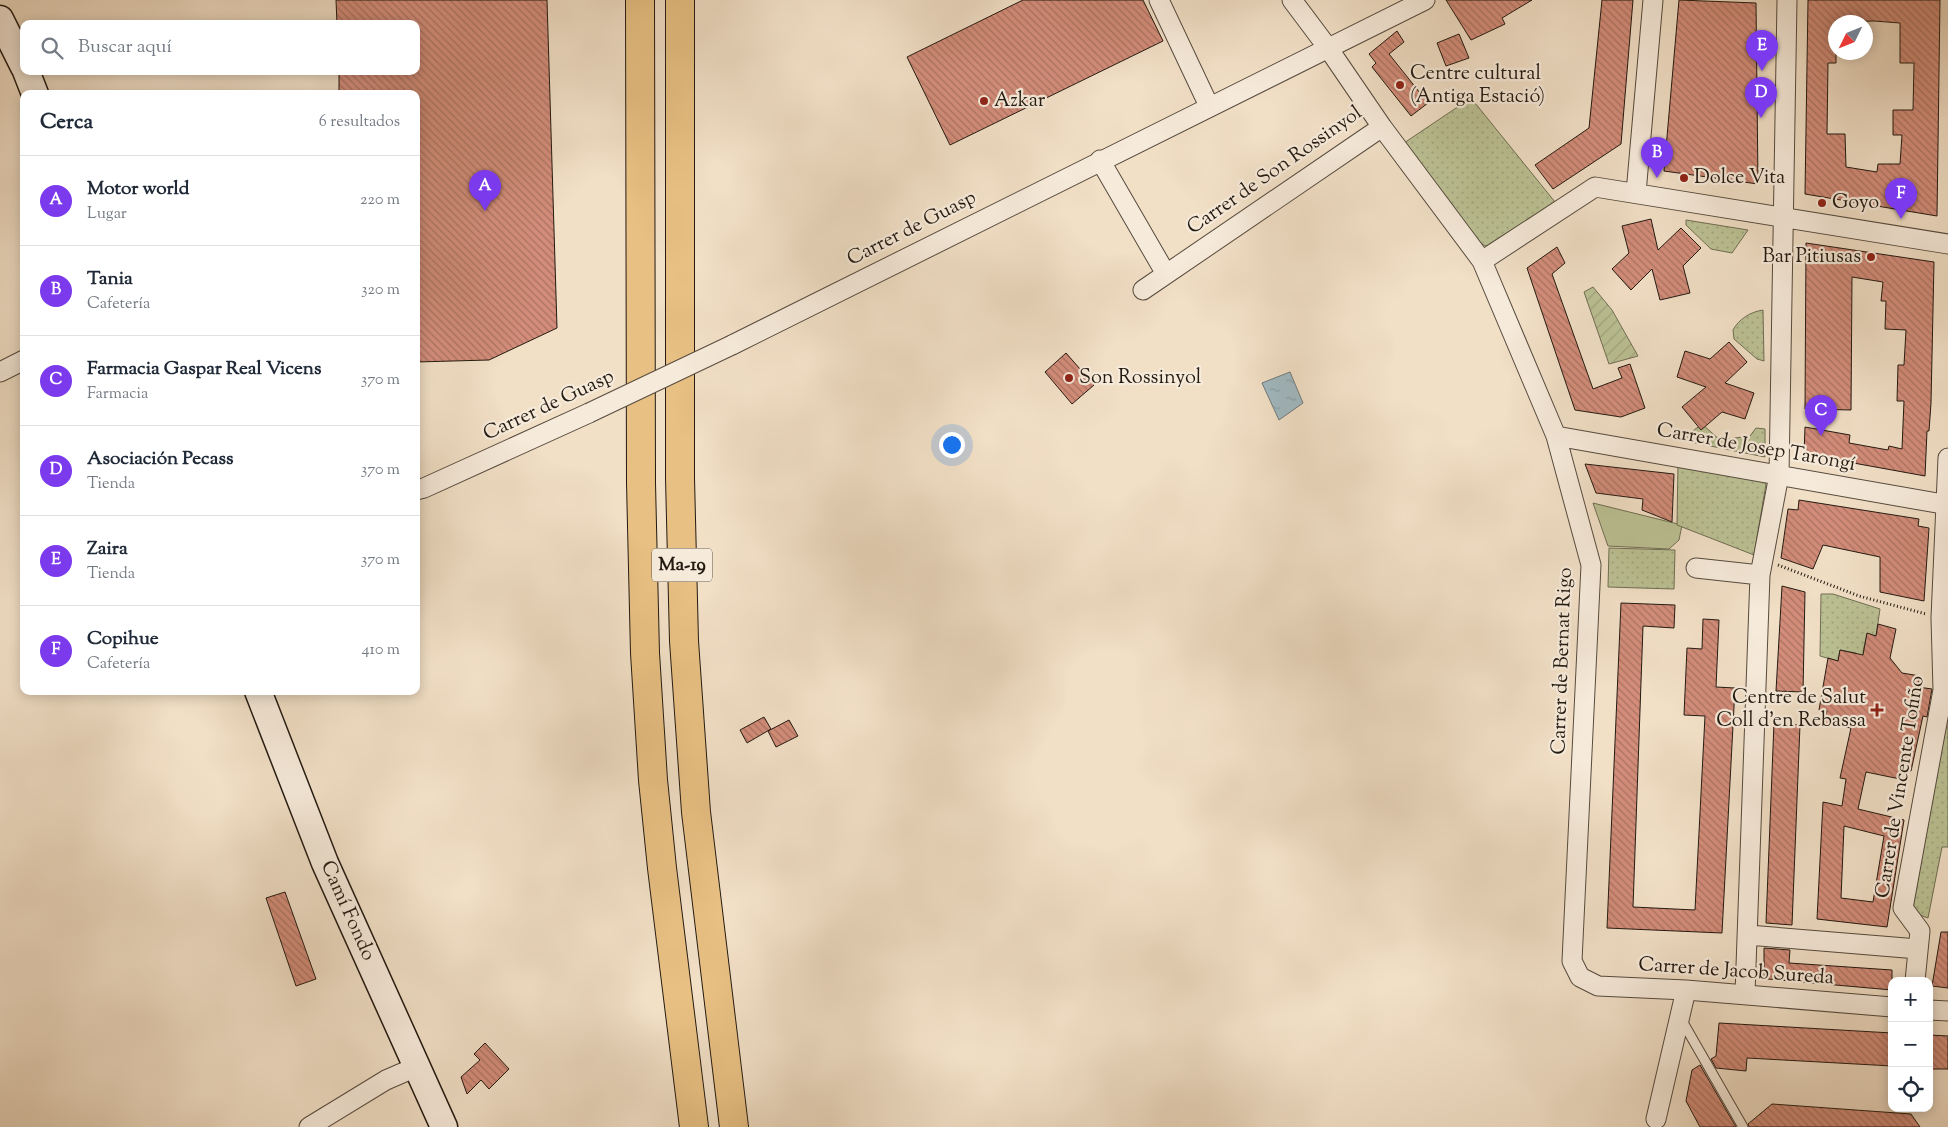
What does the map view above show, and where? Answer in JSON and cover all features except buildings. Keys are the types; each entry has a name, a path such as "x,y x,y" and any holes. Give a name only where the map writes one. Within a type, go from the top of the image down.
{"highway":[{"name":"Ma-19","path":"640,0 640,483 645,653 660,851 694,1127"},
{"name":"Ma-19","path":"680,0 680,478 684,641 697,821 734,1127"}],"street":[{"path":"1159,0 1209,106"},
{"name":"Carrer de Son Rossinyol","path":"1143,290 1382,127 1328,48 1292,0"},
{"name":"Carrer de Guasp","path":"420,489 590,413 732,345 1328,48 1404,4 1425,0"},
{"path":"1636,193 1653,0"},
{"path":"1745,994 1762,567 1779,475 1787,0"},
{"path":"0,19 20,59"},
{"path":"28,75 33,90"},
{"name":"Carrer de Bernat Rigo","path":"1382,127 1482,262 1556,436 1591,565 1572,961 1580,977"},
{"path":"1100,160 1166,274"},
{"path":"1482,262 1595,187 1948,244"},
{"path":"0,372 20,362"},
{"name":"Carrer de Josep Tarongí","path":"1556,436 1947,504"},
{"name":"Carrer de Vincente Tofiño","path":"1915,977 1920,931 1903,908 1941,737 1943,690 1941,618 1948,458"},
{"path":"1696,568 1762,567"},
{"name":"Camí Fondo","path":"260,695 325,863 444,1127"},
{"path":"1748,935 1918,949"},
{"name":"Carrer de Jacob Sureda","path":"1580,977 1598,986 1745,994 1888,1007"},
{"path":"1656,1119 1686,990"},
{"path":"1933,1010 1948,1011"},
{"path":"309,1127 386,1080 416,1066"}],"lane":[{"path":"1679,1017 1744,1127"}],"path":[{"path":"1762,567 1941,618"}],"green space":[{"path":"1471,98 1555,202 1486,246 1479,243 1404,143"},
{"path":"1686,220 1748,230 1732,253 1711,249 1686,225"},
{"path":"1593,287 1612,310 1638,356 1609,364 1584,292"},
{"path":"1763,310 1764,361 1757,359 1734,339 1733,330 1745,317"},
{"path":"1702,424 1720,440 1750,436 1756,428 1765,429 1765,457 1681,440"},
{"path":"1678,463 1761,480 1766,484 1754,555 1677,525"},
{"path":"1593,503 1682,525 1679,540 1669,549 1608,546"},
{"path":"1609,548 1675,550 1674,589 1608,587"},
{"path":"1821,594 1833,594 1880,609 1876,636 1867,634 1863,651 1872,653 1869,668 1856,653 1840,650 1838,661 1820,656"},
{"path":"1948,688 1948,847 1942,847 1928,918 1909,911"}],"water":[{"path":"1290,372 1303,403 1279,420 1262,383"}],"place":[{"name":"Zaira","path":"1762,71"},
{"name":"Centre cultural (Antiga Estació)","path":"1400,85"},
{"name":"Azkar","path":"984,101"},
{"name":"Asociación Pecass","path":"1761,118"},
{"name":"Tania","path":"1657,178"},
{"name":"Dolce Vita","path":"1684,178"},
{"name":"Goyo","path":"1822,203"},
{"name":"Motor world","path":"485,211"},
{"name":"Copihue","path":"1901,219"},
{"name":"Bar Pitiusas","path":"1871,257"},
{"name":"Son Rossinyol","path":"1069,378"},
{"name":"Farmacia Gaspar Real Vicens","path":"1821,436"},
{"name":"Centre de Salut Coll d'en Rebassa","path":"1877,710"}]}
